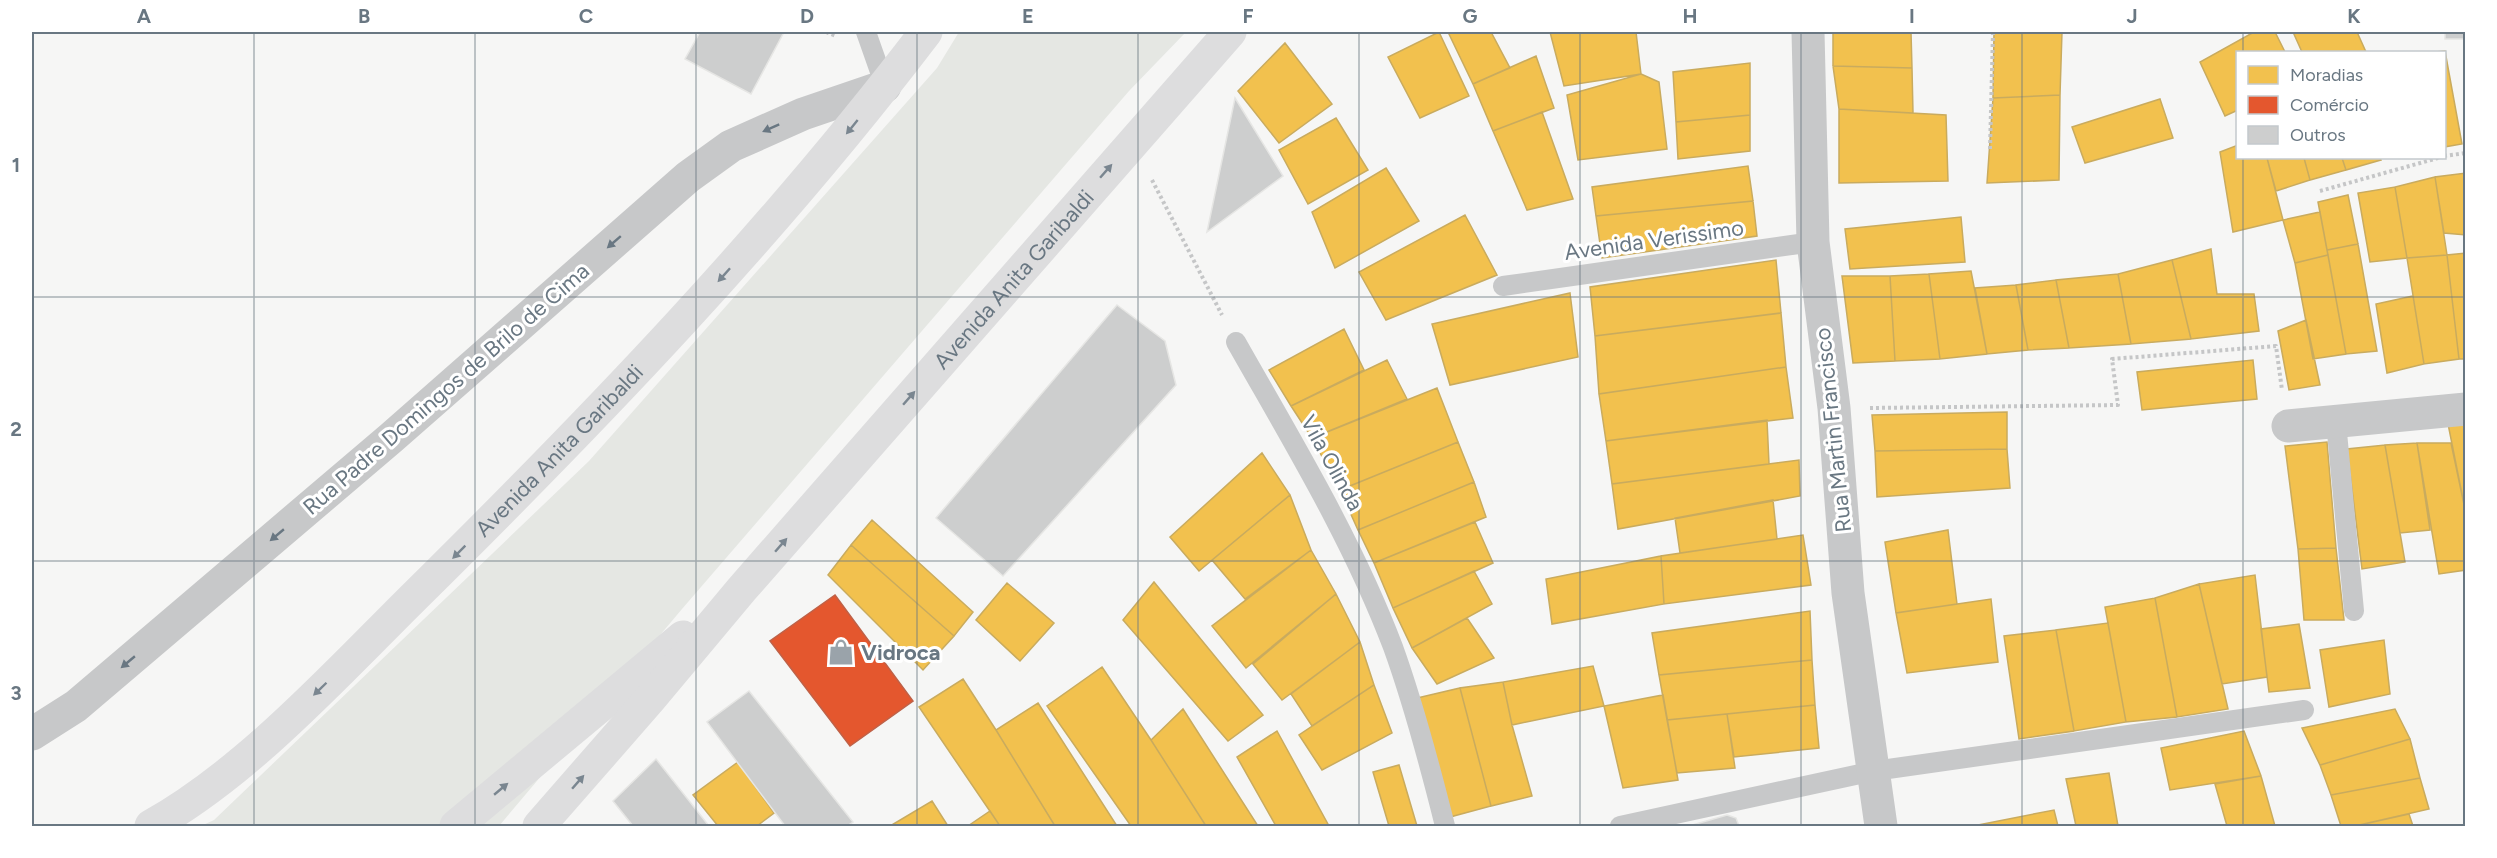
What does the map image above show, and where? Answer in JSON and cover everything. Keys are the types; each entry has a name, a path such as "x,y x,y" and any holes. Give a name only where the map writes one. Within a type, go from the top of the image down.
{"main road":[{"name":"Avenida Anita Garibaldi","path":"152,826 177,812 236,766 315,694 528,485 718,282 826,160 926,32"},
{"name":"Avenida Anita Garibaldi","path":"539,826 742,589 1132,141 1230,32"},
{"path":"456,826 742,589"}],"street":[{"name":"Rua Martin Francisco","path":"1808,32 1813,242 1834,408 1848,593 1881,826"},
{"name":"Rua Padre Domingos de Brilo de Cima","path":"32,734 76,706 391,438 688,177 731,146 803,114 885,86"},
{"path":"2288,426 2466,409"}],"lane":[{"path":"866,32 885,86"},
{"name":"Avenida Verissimo","path":"1503,286 1813,242"},
{"name":"Vila Olinda","path":"1236,342 1336,518 1392,646 1426,751 1445,826"},
{"path":"2336,422 2354,611"},
{"path":"1620,826 1874,771 2304,710"}],"path":[{"path":"1990,149 1993,32"},
{"path":"1132,141 1236,342"},
{"path":"2446,156 2466,153"},
{"path":"2320,191 2434,159"},
{"path":"1834,408 2118,405 2112,359 2276,346 2288,426"}],"shaded area":[{"path":"959,32 1186,32 1129,91 682,609 499,826 201,826 214,820 589,461 937,68"}],"building: Moradias":[{"path":"1439,32 1469,96 1420,118 1388,57"},
{"path":"1448,32 1491,32 1510,68 1473,84"},
{"path":"1550,32 1636,32 1641,74 1564,86"},
{"path":"1833,32 1911,32 1912,68 1833,66"},
{"path":"1994,32 2062,32 2060,95 1993,98"},
{"path":"2254,32 2275,32 2284,51 2236,51 2236,111 2225,116 2200,62"},
{"path":"2293,32 2357,32 2366,51 2302,51"},
{"path":"1285,43 1332,104 1279,143 1238,91"},
{"path":"1536,56 1554,108 1493,131 1473,84"},
{"path":"2446,56 2462,144 2446,147"},
{"path":"1750,63 1750,115 1676,122 1673,72"},
{"path":"1833,66 1912,68 1913,113 1839,109"},
{"path":"1641,74 1659,82 1667,149 1578,160 1567,95"},
{"path":"2060,95 2059,180 1987,183 1993,98"},
{"path":"2160,99 2173,138 2085,163 2072,127"},
{"path":"1839,109 1946,115 1948,181 1839,183"},
{"path":"1542,112 1573,199 1527,210 1493,131"},
{"path":"1750,115 1750,151 1678,159 1676,122"},
{"path":"1336,118 1368,170 1308,204 1279,150"},
{"path":"2236,146 2236,159 2267,159 2283,220 2233,232 2220,152"},
{"path":"2267,159 2304,159 2310,180 2276,191"},
{"path":"2304,159 2342,159 2346,170 2310,180"},
{"path":"2342,159 2381,160 2346,170"},
{"path":"1748,166 1753,201 1596,216 1592,187"},
{"path":"1386,168 1419,221 1335,268 1312,212"},
{"path":"2466,173 2466,235 2444,233 2435,177"},
{"path":"2435,177 2447,255 2407,258 2395,187"},
{"path":"2395,187 2407,258 2370,262 2358,193"},
{"path":"2348,195 2358,244 2327,250 2318,202"},
{"path":"1753,201 1757,236 1602,258 1596,216"},
{"path":"2320,212 2328,255 2295,263 2283,220"},
{"path":"1465,215 1497,275 1386,320 1359,272"},
{"path":"1961,217 1965,262 1850,269 1845,229"},
{"path":"2358,244 2377,351 2346,354 2327,250"},
{"path":"2211,249 2217,294 2254,294 2259,331 2191,339 2172,260"},
{"path":"2466,253 2466,359 2459,359 2447,255"},
{"path":"2328,255 2346,354 2313,359 2295,263"},
{"path":"2447,255 2459,359 2424,364 2407,258"},
{"path":"1776,260 1781,313 1595,336 1590,287"},
{"path":"2172,260 2191,339 2131,344 2118,274"},
{"path":"1971,271 1987,354 1940,359 1929,274"},
{"path":"1929,274 1940,359 1895,361 1890,276"},
{"path":"2118,274 2131,344 2069,348 2056,280"},
{"path":"1842,276 1890,276 1895,361 1853,363"},
{"path":"2056,280 2069,348 2028,350 2016,285"},
{"path":"2016,285 2028,350 1987,354 1975,288"},
{"path":"1570,293 1578,357 1450,385 1432,324"},
{"path":"2413,296 2424,364 2387,373 2376,304"},
{"path":"1781,313 1786,367 1599,394 1595,336"},
{"path":"2306,320 2320,385 2289,390 2278,331"},
{"path":"1344,329 1364,370 1291,406 1269,370"},
{"path":"1387,360 1407,399 1312,438 1291,406"},
{"path":"2253,360 2257,399 2142,410 2137,372"},
{"path":"1786,367 1793,418 1606,441 1599,394"},
{"path":"1437,388 1458,442 1340,490 1312,438"},
{"path":"2007,412 2007,449 1875,451 1872,415"},
{"path":"1767,420 1769,464 1612,484 1606,441"},
{"path":"2466,422 2466,514 2448,424"},
{"path":"1458,442 1474,482 1358,530 1340,490"},
{"path":"2327,442 2336,548 2298,549 2285,446"},
{"path":"2417,443 2430,530 2400,533 2385,445"},
{"path":"2417,443 2451,443 2466,514 2466,570 2439,574"},
{"path":"2385,445 2405,562 2362,569 2347,449"},
{"path":"2007,449 2010,488 1877,497 1875,451"},
{"path":"1262,453 1290,495 1199,571 1170,537"},
{"path":"1799,460 1800,496 1618,529 1612,484"},
{"path":"1474,482 1486,517 1374,563 1358,530"},
{"path":"1290,495 1311,550 1245,599 1212,560"},
{"path":"1773,500 1777,539 1680,553 1675,518"},
{"path":"872,520 973,612 954,636 851,545"},
{"path":"1475,522 1493,563 1393,608 1374,563"},
{"path":"1948,530 1957,604 1896,613 1885,542"},
{"path":"1803,535 1811,585 1664,604 1661,556"},
{"path":"851,545 954,636 923,670 828,575"},
{"path":"2336,548 2344,620 2304,620 2298,549"},
{"path":"1311,550 1336,594 1246,668 1212,626"},
{"path":"1661,556 1664,604 1552,624 1546,579"},
{"path":"1474,571 1492,604 1412,648 1393,608"},
{"path":"2255,575 2267,677 2222,684 2199,584"},
{"path":"1154,582 1263,715 1228,741 1123,620"},
{"path":"1007,583 1054,623 1020,661 976,620"},
{"path":"2199,584 2228,709 2177,717 2155,598"},
{"path":"1336,594 1360,642 1282,700 1253,664"},
{"path":"2155,598 2177,717 2126,722 2105,607"},
{"path":"1991,599 1998,662 1907,673 1896,613"},
{"path":"1810,611 1812,660 1659,675 1652,633"},
{"path":"1467,618 1494,658 1437,684 1412,648"},
{"path":"2108,623 2126,722 2074,731 2056,630"},
{"path":"2299,624 2310,688 2269,692 2261,629"},
{"path":"2056,630 2074,731 2019,739 2004,636"},
{"path":"2384,640 2390,694 2329,707 2320,650"},
{"path":"1360,642 1374,685 1312,726 1291,694"},
{"path":"1812,660 1815,705 1667,720 1659,675"},
{"path":"1593,666 1604,706 1512,725 1503,682"},
{"path":"1102,667 1206,826 1131,826 1047,706"},
{"path":"963,679 1055,826 1000,826 919,707"},
{"path":"1503,682 1512,725 1532,796 1491,806 1460,688"},
{"path":"1374,685 1392,733 1322,770 1299,735"},
{"path":"1460,688 1491,806 1450,817 1417,698"},
{"path":"1663,695 1678,780 1623,788 1604,706"},
{"path":"1038,703 1117,826 1055,826 996,730"},
{"path":"1815,705 1819,748 1734,757 1727,714"},
{"path":"1183,709 1258,826 1206,826 1151,740"},
{"path":"2395,709 2410,739 2320,765 2302,728"},
{"path":"1727,714 1735,768 1677,773 1667,720"},
{"path":"1277,731 1329,826 1276,826 1237,757"},
{"path":"2244,731 2261,776 2170,790 2161,748"},
{"path":"2410,739 2420,778 2331,795 2320,765"},
{"path":"738,762 774,813 757,826 718,826 693,795"},
{"path":"1399,765 1417,826 1389,826 1373,772"},
{"path":"2109,773 2118,826 2076,826 2066,779"},
{"path":"2261,776 2275,826 2227,826 2215,784"},
{"path":"2420,778 2429,809 2355,826 2341,826 2331,795"},
{"path":"932,801 948,826 890,826"},
{"path":"2054,810 2058,826 1973,826"},
{"path":"990,811 1000,826 968,826"},
{"path":"2409,814 2413,826 2355,826"}],"building: Comércio":[{"path":"835,595 913,701 850,746 770,641"}],"building: Outros":[{"path":"700,32 784,32 751,94 685,59"},
{"path":"2445,32 2466,32 2466,39 2445,39"},
{"path":"1235,98 1283,176 1207,232"},
{"path":"1117,305 1165,341 1176,385 1003,576 936,518"},
{"path":"749,691 853,822 847,826 785,826 707,722"},
{"path":"656,759 709,826 633,826 613,801"},
{"path":"1727,815 1736,818 1739,826 1689,826"}],"place":[{"name":"Vidroca","path":"841,652"}]}
